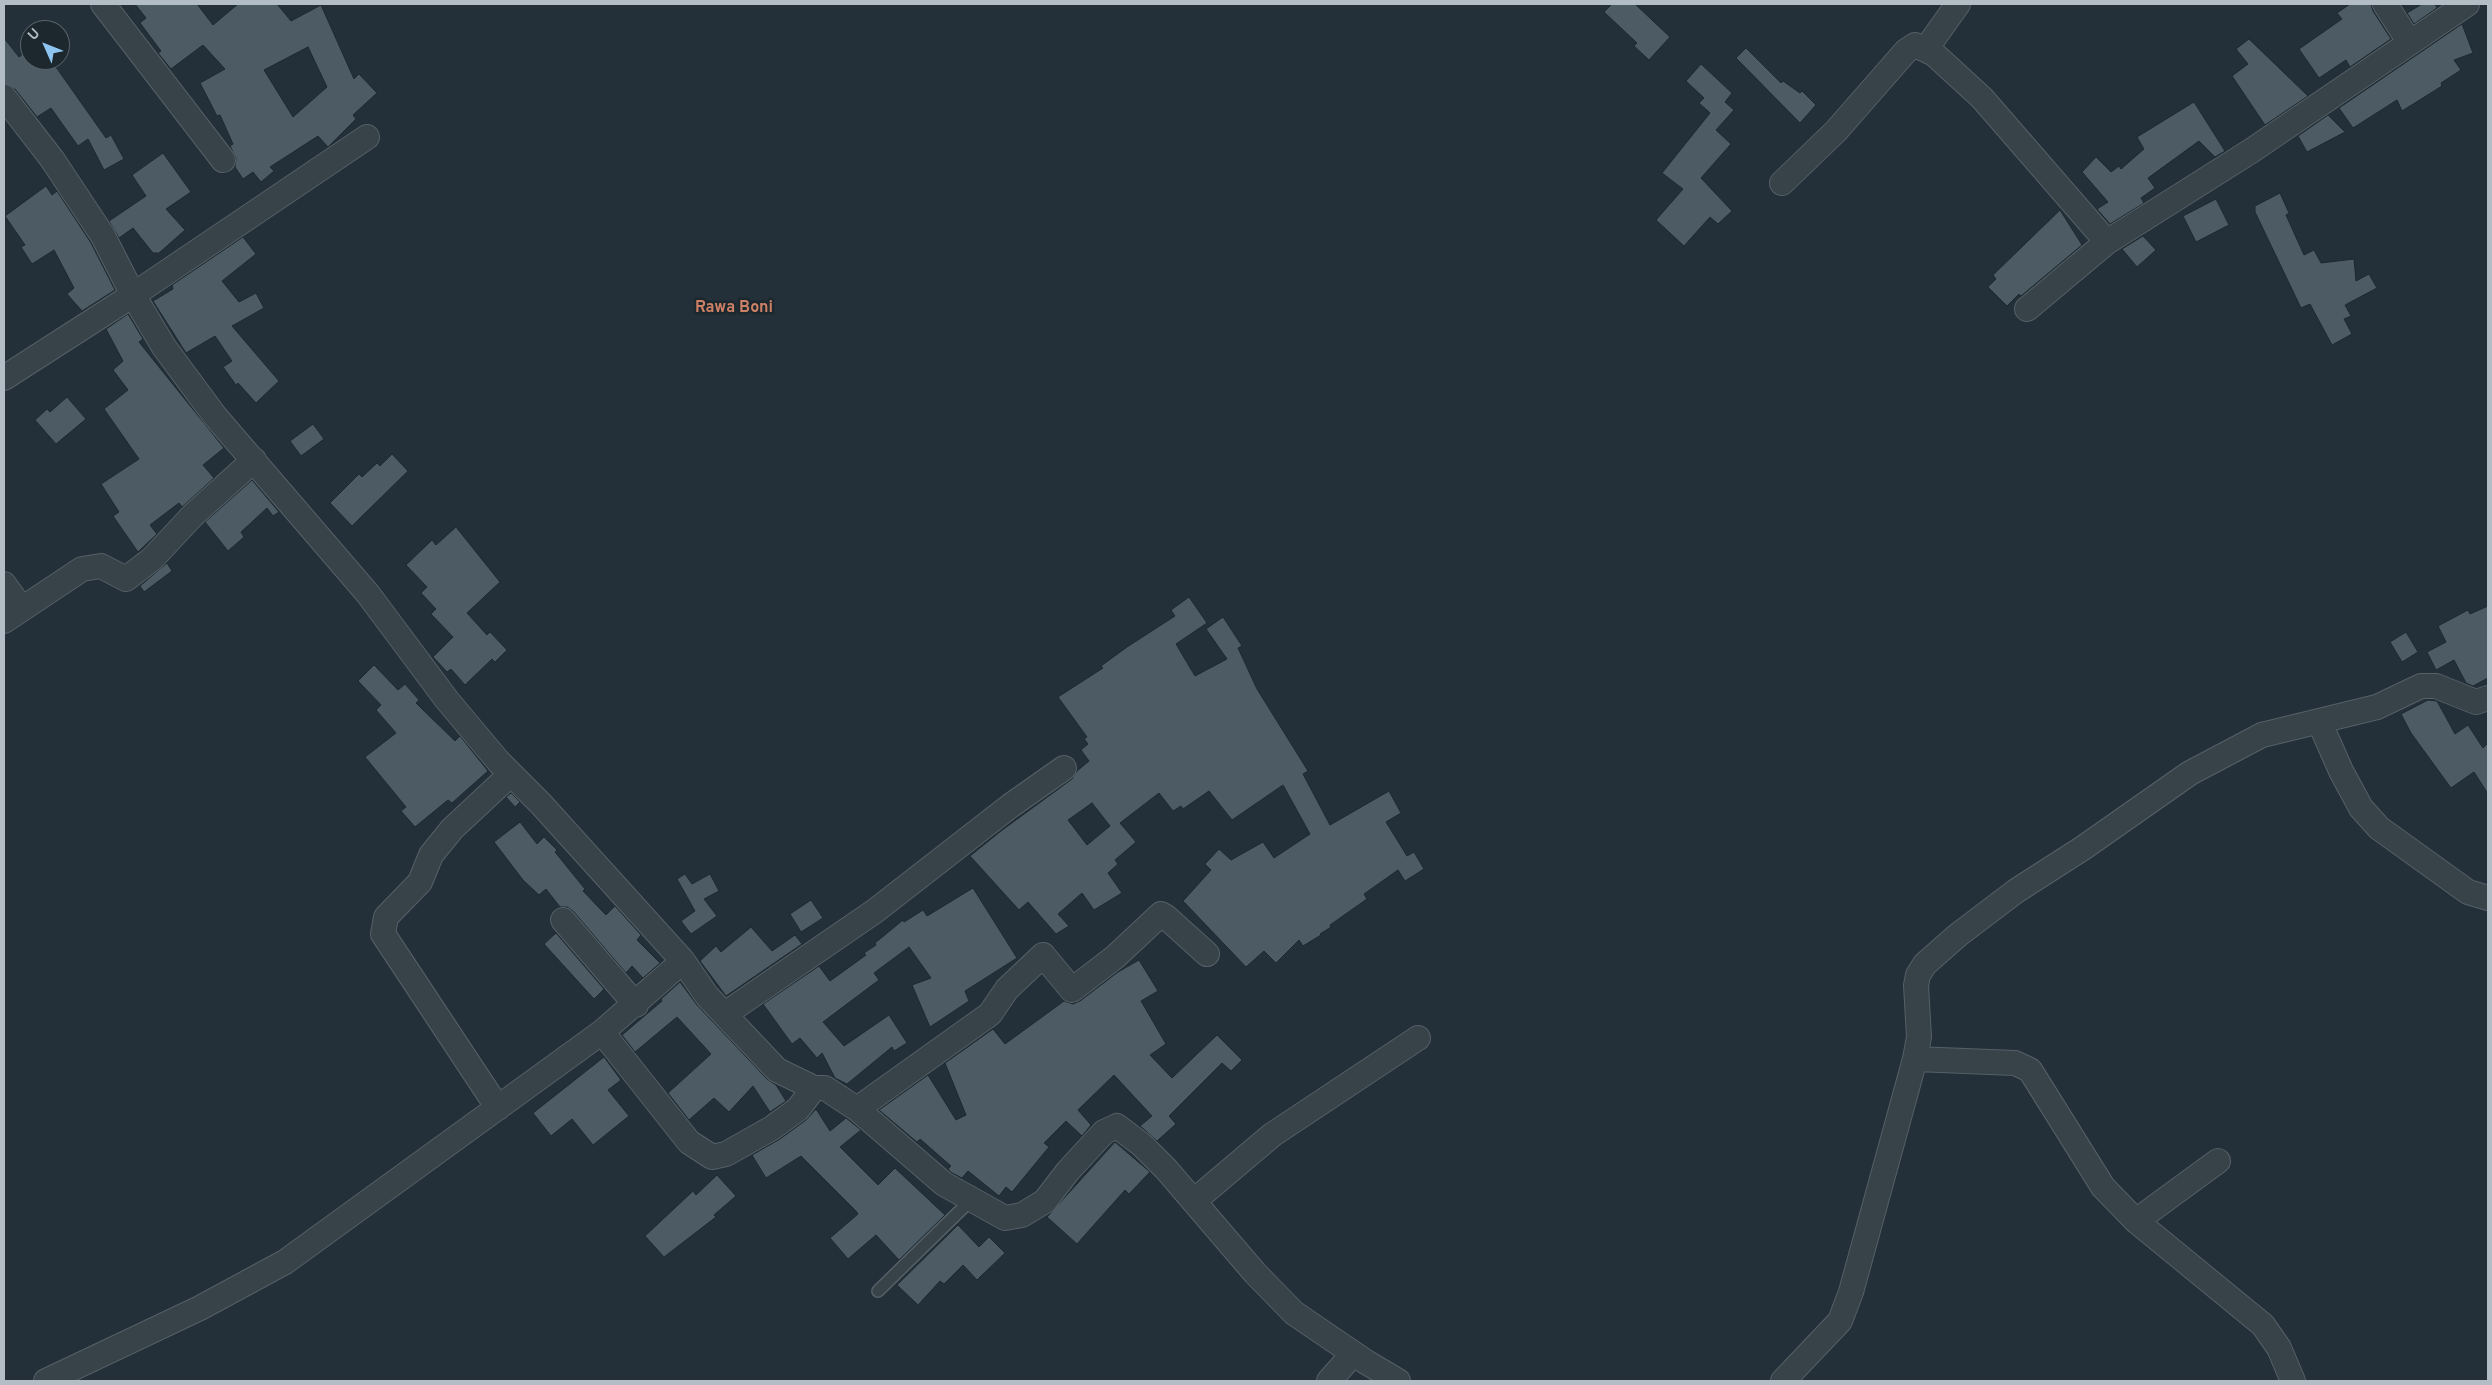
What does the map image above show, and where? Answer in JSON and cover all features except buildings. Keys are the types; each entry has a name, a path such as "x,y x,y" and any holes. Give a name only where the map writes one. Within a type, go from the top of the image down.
{"street":[{"path":"104,4 224,160"},
{"path":"1926,49 1958,4"},
{"path":"2385,4 2410,43"},
{"path":"2027,309 2107,242 2251,151 2467,4"},
{"path":"1782,183 1836,132 1906,51 1915,45 1926,49 1982,98 2107,242"},
{"path":"4,97 52,159 103,236 133,295 164,347 198,393 368,594 447,700 511,774 683,961 707,996 778,1070 814,1088 825,1088 857,1109 944,1184 1005,1218 1022,1215 1045,1200 1068,1171 1104,1132 1117,1126 1142,1145 1194,1201 1255,1273 1294,1313 1353,1354 1398,1381"},
{"path":"4,378 133,295 367,137"},
{"path":"4,584 13,615 82,569 101,566 126,579 152,559 193,515 254,460"},
{"path":"1783,1381 1840,1321 1851,1292 1915,1059 1918,1037 1918,974 1925,964 1958,935 2016,891 2083,848 2190,773 2262,735 2377,706 2421,686 2436,686 2476,702 2488,698"},
{"path":"2319,721 2341,771 2361,808 2379,828 2468,892 2488,898"},
{"path":"725,1014 875,911 1002,811 1064,768"},
{"path":"498,1108 383,934 386,917 420,882 431,855 452,830 511,774"},
{"path":"857,1109 990,1014 1007,989 1042,955 1072,990 1115,957 1161,914 1166,916 1207,954"},
{"path":"564,920 636,1005"},
{"path":"46,1381 200,1308 285,1262 602,1032 636,1005 683,961"},
{"path":"602,1032 690,1142 712,1157 726,1154 772,1128 798,1109 814,1088"},
{"path":"1194,1201 1272,1136 1418,1038"},
{"path":"1915,1059 2016,1063 2030,1070 2103,1187 2136,1221 2263,1325 2279,1348 2293,1381"},
{"path":"2136,1221 2218,1161"},
{"path":"1329,1381 1353,1354"}],"lane":[{"path":"878,1291 971,1200"}],"district":[{"name":"Rawa Boni","path":"734,309"}]}
